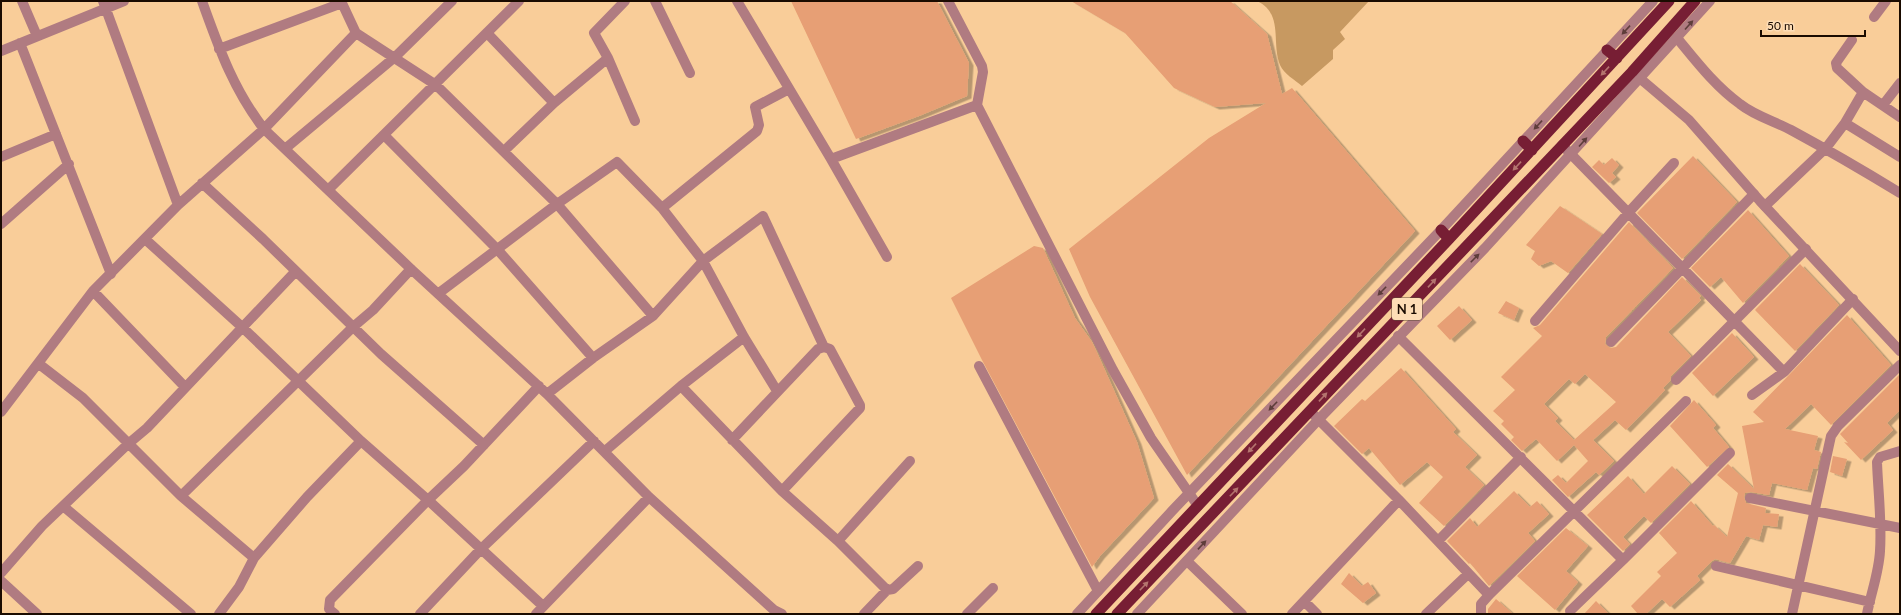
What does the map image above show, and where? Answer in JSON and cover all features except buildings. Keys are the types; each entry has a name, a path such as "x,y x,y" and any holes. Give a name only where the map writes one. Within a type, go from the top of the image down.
{"highway":[{"name":"N 1","path":"1096,614 1449,239 1669,1"},
{"name":"N 1","path":"1117,614 1562,145 1636,75 1695,1"},
{"path":"1608,50 1617,58"},
{"path":"1523,141 1532,150"},
{"path":"1440,230 1449,239"}],"street":[{"path":"22,1 37,36"},
{"path":"1,51 104,5 124,1"},
{"path":"202,1 219,49 238,91 264,128 411,269 548,394 649,497 774,610 782,614"},
{"path":"286,148 395,57 452,1"},
{"path":"329,189 436,85 518,1"},
{"path":"625,1 594,33 608,58 635,121"},
{"path":"655,1 690,73"},
{"path":"737,1 831,159 887,258"},
{"path":"948,1 982,66 983,72 977,104 1113,370 1151,438 1198,506"},
{"path":"1077,614 1440,230 1653,1"},
{"path":"1137,614 1319,419 1484,248 1571,154 1636,75 1677,38 1710,1"},
{"path":"1874,17 1886,1"},
{"path":"219,49 341,2 356,33 436,85 505,150 557,204 653,316"},
{"path":"104,5 178,206"},
{"path":"1,412 93,291 202,183 264,128 356,33"},
{"path":"487,33 554,103"},
{"path":"1677,38 1725,93 1739,104 1751,112 1784,126 1826,148 1900,193"},
{"path":"1852,40 1836,66 1863,92 1900,117"},
{"path":"20,43 69,164 111,274"},
{"path":"505,150 554,103 608,58"},
{"path":"1636,75 1690,120 1754,194 1900,350"},
{"path":"1884,105 1900,83"},
{"path":"662,208 757,131 758,125 755,107 789,89"},
{"path":"1765,206 1826,148 1845,123 1863,92"},
{"path":"831,159 977,104"},
{"path":"1845,123 1900,157"},
{"path":"1,157 56,134"},
{"path":"384,135 496,249 593,358"},
{"path":"1562,145 1784,372"},
{"path":"439,293 557,204 617,162 662,208 703,261 744,337 777,390"},
{"path":"1535,321 1629,212 1674,163"},
{"path":"1,224 69,164"},
{"path":"202,183 263,239 380,354 484,445"},
{"path":"1611,342 1754,194"},
{"path":"548,394 593,358 653,316 703,261 763,216 824,347"},
{"path":"145,239 242,327 361,441 481,549 540,610 649,497"},
{"path":"1676,380 1806,249"},
{"path":"181,496 353,327 373,310 411,269"},
{"path":"1,573 42,526 128,444 147,428 295,272"},
{"path":"93,291 185,387"},
{"path":"1752,395 1784,372 1853,299"},
{"path":"1398,336 1623,560"},
{"path":"605,452 681,386 744,337"},
{"path":"732,440 777,390 818,349 824,347 830,349 860,405 860,408 782,491"},
{"path":"39,364 83,398 181,496 254,558"},
{"path":"1792,614 1831,436 1838,426 1900,365"},
{"path":"980,366 1098,591"},
{"path":"335,614 329,609 330,600 428,500 464,466 539,386"},
{"path":"681,386 782,491 838,541 887,590"},
{"path":"1481,614 1481,604 1489,595 1686,401"},
{"path":"1310,411 1399,500 1489,595"},
{"path":"219,614 239,587 254,558 307,497 361,441"},
{"path":"420,614 481,549 594,441"},
{"path":"1867,614 1880,553 1882,525 1879,506 1877,462 1880,457 1900,451"},
{"path":"1570,611 1730,453"},
{"path":"1438,541 1521,457"},
{"path":"838,541 910,461"},
{"path":"1750,498 1900,528"},
{"path":"1292,614 1399,500"},
{"path":"63,506 192,614"},
{"path":"1187,561 1242,614"},
{"path":"864,614 887,590 894,589 918,566"},
{"path":"1716,566 1870,602"},
{"path":"1426,614 1468,574"},
{"path":"1,581 34,613"},
{"path":"967,614 993,588"},
{"path":"1304,601 1317,614"}],"shaded area":[{"path":"1257,1 1369,1 1340,32 1345,39 1333,50 1333,59 1302,86 1287,74 1280,65 1276,47 1274,21 1271,13"}]}
